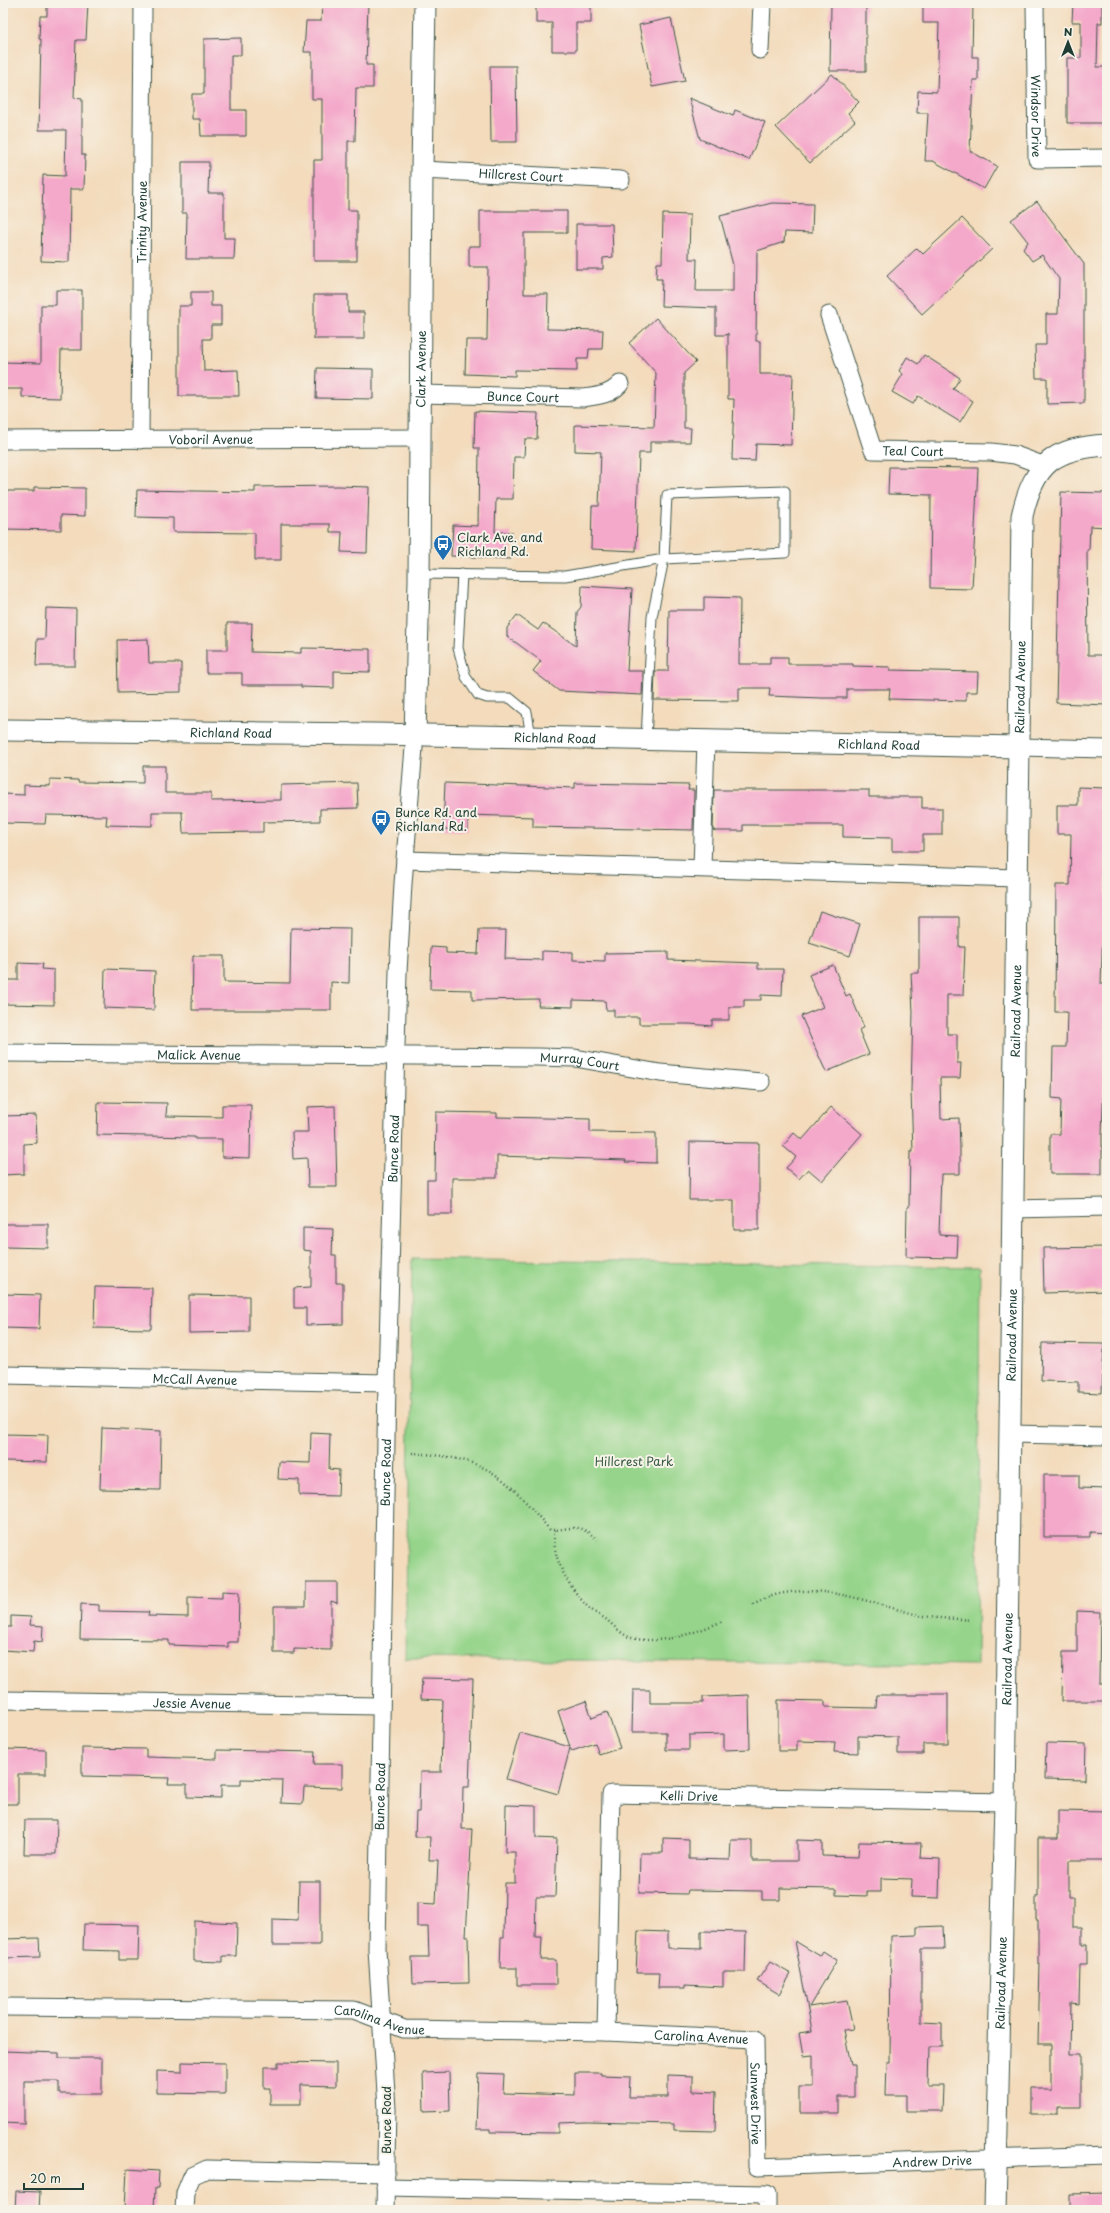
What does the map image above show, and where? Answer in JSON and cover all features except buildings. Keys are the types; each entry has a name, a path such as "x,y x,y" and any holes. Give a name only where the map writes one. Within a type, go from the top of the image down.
{"street":[{"name":"Trinity Avenue","path":"140,440 142,3"},
{"name":"Clark Avenue","path":"415,735 419,574 422,170 425,3"},
{"path":"760,50 762,3"},
{"name":"Windsor Drive","path":"1035,3 1037,159 1107,158"},
{"name":"Hillcrest Court","path":"422,170 621,180"},
{"name":"Teal Court","path":"829,315 873,450 991,452 1015,455 1045,466"},
{"name":"Bunce Court","path":"420,394 583,398 600,396 614,391 620,384"},
{"name":"Voboril Avenue","path":"3,440 420,438"},
{"name":"Railroad Avenue","path":"995,2210 1005,1802 1022,516 1027,496 1037,474 1055,456 1068,450 1107,445"},
{"name":"Richland Road","path":"3,730 415,735 1107,749"},
{"name":"Bunce Road","path":"385,2210 387,2109 377,1949 380,1706 396,1056 405,860 415,735"},
{"path":"702,868 706,741"},
{"path":"405,860 1017,878"},
{"name":"Malick Avenue","path":"3,1053 396,1056"},
{"name":"Murray Court","path":"396,1056 575,1058 660,1073 762,1082"},
{"path":"1012,1208 1107,1207"},
{"name":"McCall Avenue","path":"3,1375 387,1383"},
{"path":"1009,1434 1107,1436"},
{"name":"Jessie Avenue","path":"3,1700 380,1706"},
{"name":"Kelli Drive","path":"606,2032 611,1794 1005,1802"},
{"name":"Carolina Avenue","path":"3,2006 354,2010 404,2029 606,2032 755,2039"},
{"name":"Sunwest Drive","path":"755,2039 757,2167"},
{"name":"Andrew Drive","path":"757,2167 1107,2155"},
{"path":"184,2210 185,2193 192,2176 207,2169 385,2180 767,2194 767,2210"}],"lane":[{"path":"419,574 565,576 664,559 785,553 785,491 667,495 664,559 652,617 646,740"},
{"path":"462,574 458,648 466,677 478,695 487,698 510,698 527,712 531,737"}],"path":[{"path":"412,1453 456,1457 474,1462 490,1470 524,1498 550,1530 575,1526 586,1530 597,1540"},
{"path":"555,1530 553,1539 557,1558 568,1581 585,1604 630,1638 649,1640 679,1637 723,1621"},
{"path":"753,1604 762,1599 797,1590 827,1592 875,1602 920,1615 971,1620"}],"green space":[{"name":"Hillcrest Park","path":"412,1259 980,1267 977,1665 405,1658"}],"place":[{"name":"Clark Ave. and Richland Rd.","path":"443,561"},
{"name":"Bunce Rd. and Richland Rd.","path":"381,836"}]}
